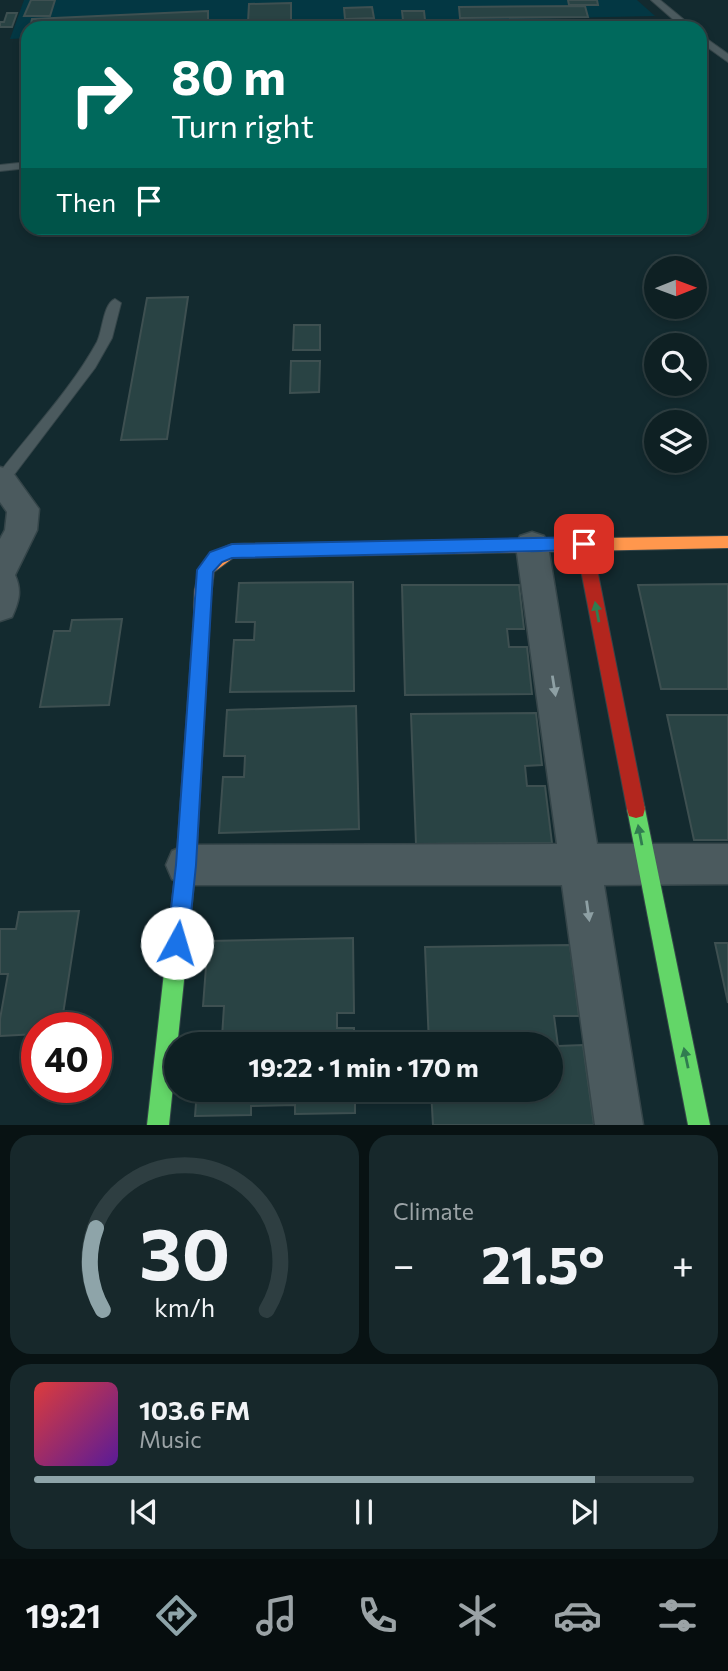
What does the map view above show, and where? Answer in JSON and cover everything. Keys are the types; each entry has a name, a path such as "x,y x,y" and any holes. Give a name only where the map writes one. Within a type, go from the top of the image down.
{"street":[{"path":"0,572 22,530 23,509 1,480"},
{"path":"158,1125 186,865 205,570 216,557 232,551 728,542"},
{"path":"584,544 699,1125"},
{"path":"532,546 619,1125"},
{"path":"0,579 4,588 0,606"},
{"path":"186,865 728,864"}],"lane":[{"path":"655,0 680,21"},
{"path":"707,42 728,59"},
{"path":"0,168 21,166"},
{"path":"1,480 90,365 104,338 115,303"}],"shaded area":[{"path":"24,0 637,0 655,16 432,21 21,21 21,38 10,39"}],"building":[{"path":"31,0 55,0 50,16 24,16"},
{"path":"568,0 597,0 598,5 569,5"},
{"path":"291,3 291,21 248,21 249,4"},
{"path":"585,6 588,17 460,18 459,7"},
{"path":"372,7 374,18 345,19 344,8"},
{"path":"208,11 208,21 32,19"},
{"path":"402,11 424,11 425,20 403,20"},
{"path":"7,13 17,13 12,27 0,27 0,22 4,22"},
{"path":"188,297 167,439 121,440 147,298"},
{"path":"294,325 320,325 320,350 293,350"},
{"path":"291,361 320,361 319,392 290,393"},
{"path":"353,582 354,691 230,692 234,640 254,640 255,622 236,622 239,583"},
{"path":"728,584 728,689 661,689 638,585"},
{"path":"402,585 519,585 524,629 507,629 509,647 527,647 532,694 405,695"},
{"path":"122,619 109,705 40,707 54,631 70,631 72,620"},
{"path":"356,706 359,829 219,833 223,777 244,777 245,756 224,756 227,710"},
{"path":"536,713 542,765 525,766 527,786 545,786 552,843 416,844 411,714"},
{"path":"667,715 728,715 728,840 694,840"},
{"path":"79,911 63,1012 21,1012 21,1035 0,1036 0,1019 8,974 0,974 0,929 16,929 19,912"},
{"path":"353,938 354,1013 337,1013 337,1028 354,1028 354,1032 222,1032 224,1006 203,1006 208,941"},
{"path":"715,943 728,943 728,1003"},
{"path":"570,945 579,1016 554,1016 556,1032 428,1032 425,947"},
{"path":"583,1045 594,1125 433,1125 432,1102 563,1102 563,1046"},
{"path":"196,1102 355,1102 355,1113 295,1114 295,1105 251,1106 251,1115 195,1116"}],"traffic: fast":[{"path":"158,1125 186,865 202,616"},
{"path":"636,809 699,1125"}],"traffic: slow":[{"path":"202,616 203,585 208,569 213,562 232,551 728,542"}],"traffic: jam":[{"path":"584,544 636,809"}],"route":[{"path":"177,943 186,865 205,570 216,557 232,551 584,544"}]}
